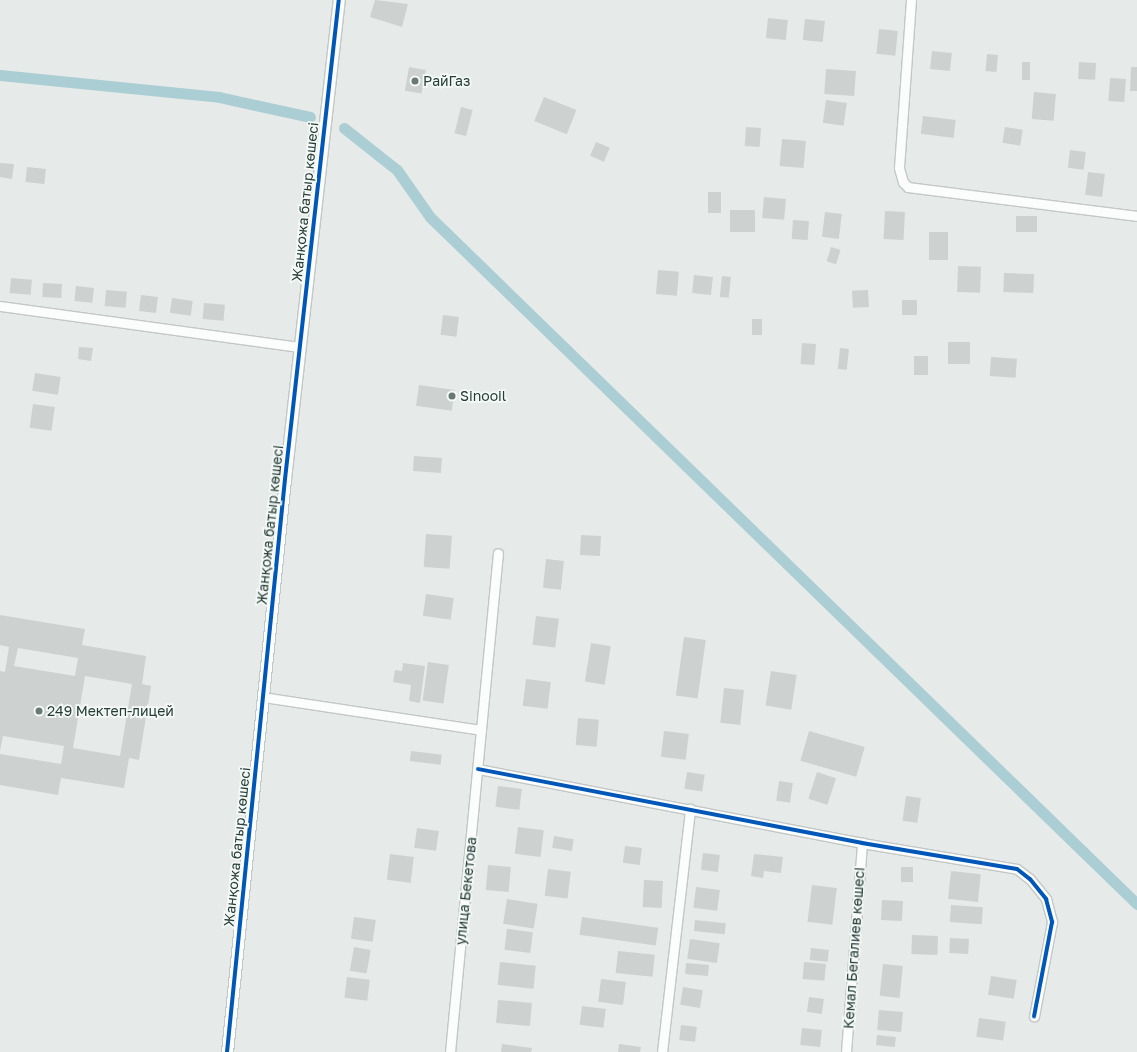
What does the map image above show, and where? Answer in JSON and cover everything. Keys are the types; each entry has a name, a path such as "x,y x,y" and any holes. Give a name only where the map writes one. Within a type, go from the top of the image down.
{"street":[{"name":"Жанқожа батыр көшесі","path":"227,1052 300,347 339,0"},
{"path":"911,0 899,168 903,182 908,187 1137,216"},
{"path":"0,306 300,347"},
{"name":"улица Бекетова","path":"450,1052 498,553"},
{"path":"263,697 480,730"},
{"path":"478,769 690,808 862,843 1017,869 1030,879 1046,899 1052,922 1034,1016"},
{"path":"662,1052 690,808"},
{"name":"Кемал Бегалиев көшесі","path":"846,1052 862,843"}],"building":[{"path":"375,0 408,4 402,27 370,17"},
{"path":"768,18 788,20 786,40 766,38"},
{"path":"805,19 825,21 823,42 803,40"},
{"path":"879,29 898,31 895,56 876,54"},
{"path":"932,51 952,53 950,71 930,69"},
{"path":"987,54 998,55 996,72 986,71"},
{"path":"1022,62 1030,62 1030,80 1022,80"},
{"path":"1079,62 1096,63 1095,80 1078,79"},
{"name":"РайГаз","path":"409,67 426,70 422,94 405,91"},
{"path":"1131,67 1137,67 1137,91 1130,91"},
{"path":"826,69 856,71 854,96 824,94"},
{"path":"1110,78 1126,79 1124,102 1108,101"},
{"path":"1034,92 1056,94 1054,121 1032,119"},
{"path":"544,97 576,110 567,134 534,121"},
{"path":"826,100 847,103 844,126 823,123"},
{"path":"461,107 473,110 466,136 454,133"},
{"path":"923,116 956,120 954,138 921,134"},
{"path":"746,127 761,128 760,147 745,146"},
{"path":"1005,127 1023,130 1020,146 1002,143"},
{"path":"782,139 806,141 804,168 780,166"},
{"path":"596,142 610,148 604,162 590,156"},
{"path":"1070,150 1086,152 1084,170 1068,168"},
{"path":"0,163 14,164 12,179 0,177"},
{"path":"27,167 46,169 44,184 25,182"},
{"path":"1088,172 1105,174 1102,197 1085,195"},
{"path":"708,192 721,192 721,213 708,213"},
{"path":"764,197 786,199 784,220 762,218"},
{"path":"730,210 755,210 755,232 730,232"},
{"path":"885,211 905,212 904,240 884,239"},
{"path":"825,212 842,214 839,239 822,237"},
{"path":"1016,216 1037,216 1037,232 1016,232"},
{"path":"793,220 809,221 808,240 792,239"},
{"path":"929,232 948,232 948,260 929,260"},
{"path":"831,247 841,250 836,264 827,261"},
{"path":"958,266 981,267 980,293 957,292"},
{"path":"658,270 679,272 677,296 656,294"},
{"path":"1004,273 1034,274 1033,293 1003,292"},
{"path":"694,275 713,277 711,295 692,293"},
{"path":"722,276 731,277 729,298 720,297"},
{"path":"11,278 32,280 31,295 10,293"},
{"path":"43,283 62,284 61,298 42,297"},
{"path":"76,286 94,288 92,303 74,301"},
{"path":"106,290 127,292 126,308 105,306"},
{"path":"868,290 869,307 853,308 852,291"},
{"path":"141,295 158,297 156,313 139,311"},
{"path":"172,298 193,301 191,316 170,313"},
{"path":"902,300 917,300 917,315 902,315"},
{"path":"204,303 225,305 224,321 203,319"},
{"path":"443,315 459,317 456,337 441,335"},
{"path":"752,319 762,319 762,335 752,335"},
{"path":"948,342 970,342 970,364 948,364"},
{"path":"802,343 816,344 815,365 801,364"},
{"path":"79,347 93,348 91,361 78,359"},
{"path":"840,348 849,349 847,370 838,369"},
{"path":"914,356 928,356 928,375 914,375"},
{"path":"991,357 1017,359 1016,378 990,376"},
{"path":"35,373 61,377 58,395 32,391"},
{"path":"419,385 455,390 452,411 416,406"},
{"path":"33,404 55,407 51,431 30,428"},
{"path":"414,456 442,458 441,473 413,471"},
{"path":"426,534 452,536 450,569 424,567"},
{"path":"581,535 601,536 600,556 580,555"},
{"path":"546,559 564,561 561,590 543,588"},
{"path":"426,594 454,598 451,620 423,616"},
{"name":"249 Мектеп-лицей","path":"0,615 85,629 82,645 146,656 142,684 151,686 139,760 129,758 124,788 61,778 58,795 0,785 0,754 61,764 64,746 3,736 0,751 0,671 5,672 9,647 0,645","holes":["18,648 78,658 75,676 14,666","85,676 132,684 120,756 73,748"]},
{"path":"536,616 559,619 555,648 532,645"},
{"path":"684,637 706,640 698,698 676,695"},
{"path":"591,643 611,646 605,685 585,682"},
{"path":"428,662 449,665 443,704 423,701"},
{"path":"403,663 425,666 420,703 409,701 411,685 393,682 395,670 402,671"},
{"path":"771,671 797,675 791,710 766,706"},
{"path":"526,679 551,682 548,709 523,706"},
{"path":"724,688 744,690 740,725 720,723"},
{"path":"578,718 599,720 597,747 576,745"},
{"path":"664,731 689,734 686,760 661,757"},
{"path":"809,731 865,747 856,777 800,761"},
{"path":"411,751 442,755 441,765 410,761"},
{"path":"687,772 705,775 702,792 684,789"},
{"path":"817,772 836,778 827,805 808,799"},
{"path":"779,781 793,783 790,803 776,801"},
{"path":"498,786 522,789 519,810 495,807"},
{"path":"906,796 921,798 917,823 903,821"},
{"path":"518,827 544,830 541,857 515,854"},
{"path":"417,828 439,831 436,851 414,848"},
{"path":"554,836 574,839 572,851 552,848"},
{"path":"625,846 642,848 640,865 623,863"},
{"path":"703,853 720,855 718,872 701,870"},
{"path":"390,854 414,857 411,883 387,880"},
{"path":"754,854 783,857 781,873 764,871 763,878 751,876"},
{"path":"488,865 511,867 509,892 486,890"},
{"path":"901,867 913,867 913,882 901,882"},
{"path":"548,869 571,872 568,899 545,896"},
{"path":"951,871 981,874 978,902 948,899"},
{"path":"644,880 663,881 662,908 643,907"},
{"path":"812,885 837,888 832,925 807,922"},
{"path":"696,887 720,890 717,911 693,908"},
{"path":"507,899 538,904 534,929 503,924"},
{"path":"882,900 903,901 902,921 881,920"},
{"path":"951,905 983,907 982,924 950,922"},
{"path":"354,917 376,920 373,942 351,939"},
{"path":"582,917 658,928 656,946 579,935"},
{"path":"695,920 726,923 725,934 694,931"},
{"path":"507,929 533,932 530,953 504,950"},
{"path":"912,935 938,936 937,955 911,954"},
{"path":"950,938 969,939 968,954 949,953"},
{"path":"690,939 720,943 717,963 687,959"},
{"path":"354,947 371,950 367,974 350,971"},
{"path":"811,948 829,950 828,962 810,960"},
{"path":"618,951 655,955 652,977 616,973"},
{"path":"500,962 536,966 533,989 498,985"},
{"path":"804,962 826,964 824,981 803,979"},
{"path":"686,963 709,965 708,976 685,974"},
{"path":"883,964 903,966 900,998 880,996"},
{"path":"991,976 1017,980 1014,999 988,995"},
{"path":"347,977 370,980 367,1001 344,998"},
{"path":"601,979 626,982 623,1005 598,1002"},
{"path":"683,987 703,990 700,1008 680,1005"},
{"path":"809,997 824,999 822,1014 807,1012"},
{"path":"498,1000 532,1003 530,1026 496,1023"},
{"path":"582,1006 606,1009 604,1028 580,1025"},
{"path":"879,1010 903,1012 901,1032 877,1030"},
{"path":"979,1018 1006,1022 1003,1041 976,1037"},
{"path":"681,1025 697,1027 695,1042 679,1040"},
{"path":"802,1028 822,1030 820,1047 800,1045"},
{"path":"877,1035 896,1037 895,1047 876,1045"},
{"path":"502,1044 532,1048 531,1052 501,1052"},
{"path":"619,1044 641,1047 640,1052 618,1052"}],"waterway":[{"path":"0,75 219,97 310,117"},
{"path":"344,128 397,170 430,217 1137,904"}],"cycle path":[{"path":"227,1052 285,479 339,0"},
{"path":"478,769 862,843 1017,869 1030,879 1046,899 1052,922 1034,1016"}],"place":[{"name":"РайГаз","path":"415,81"},
{"name":"Sinooil","path":"452,396"},
{"name":"249 Мектеп-лицей","path":"39,711"}]}
